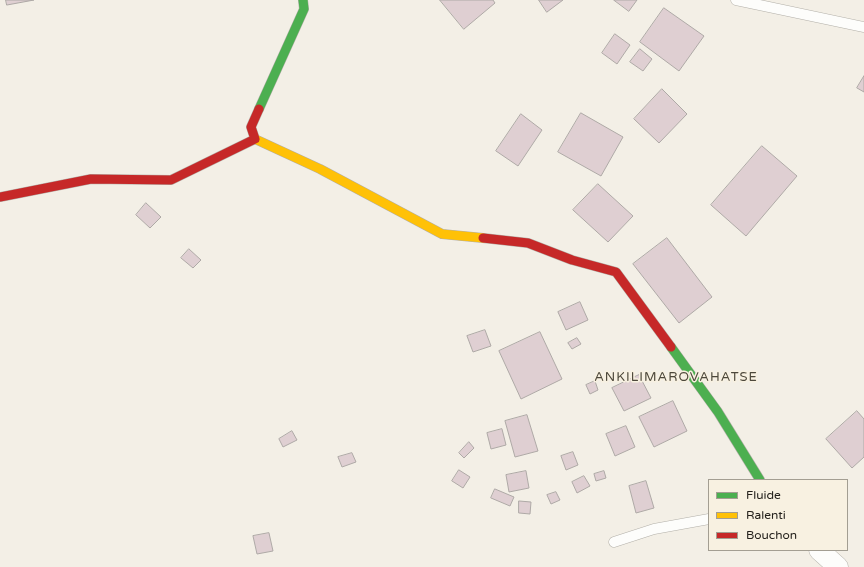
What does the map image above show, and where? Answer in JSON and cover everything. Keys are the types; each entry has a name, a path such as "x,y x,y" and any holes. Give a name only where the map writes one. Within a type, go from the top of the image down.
{"street":[{"path":"303,0 304,9 251,127 255,139 320,169 442,234 528,243 572,260 616,272 718,412 759,479"},
{"path":"0,197 91,179 171,180 255,139"},
{"path":"820,551 838,567"}],"lane":[{"path":"736,0 864,27"},
{"path":"614,542 654,529 708,519"}],"building":[{"path":"6,0 34,0 7,5"},
{"path":"440,0 493,0 495,3 464,29"},
{"path":"539,0 563,0 547,12"},
{"path":"614,0 637,0 629,11"},
{"path":"664,8 704,36 679,71 640,42"},
{"path":"615,34 630,45 617,64 602,53"},
{"path":"640,49 652,59 643,71 630,62"},
{"path":"864,76 864,92 857,88"},
{"path":"662,89 687,114 659,143 634,119"},
{"path":"581,113 623,137 601,176 558,152"},
{"path":"521,114 542,130 518,166 496,151"},
{"path":"762,146 797,176 746,236 711,205"},
{"path":"598,184 633,216 608,242 573,210"},
{"path":"146,203 161,217 150,228 136,215"},
{"path":"667,238 712,297 679,323 633,264"},
{"path":"189,249 201,260 193,268 181,258"},
{"path":"580,302 588,320 566,330 558,312"},
{"path":"485,330 491,346 473,352 467,336"},
{"path":"540,332 562,379 521,399 499,351"},
{"path":"577,338 581,344 572,349 568,343"},
{"path":"639,375 651,398 624,411 612,388"},
{"path":"595,381 598,390 590,394 586,385"},
{"path":"673,401 687,431 654,447 639,417"},
{"path":"857,411 864,419 864,457 852,468 826,439"},
{"path":"527,415 538,451 515,457 505,421"},
{"path":"626,426 635,447 615,456 606,434"},
{"path":"502,429 506,445 491,449 487,433"},
{"path":"292,431 297,440 283,447 279,439"},
{"path":"469,442 474,448 464,458 459,453"},
{"path":"573,452 578,465 566,470 561,456"},
{"path":"352,453 356,462 342,467 338,457"},
{"path":"459,470 470,477 463,488 452,481"},
{"path":"526,471 529,488 509,492 506,475"},
{"path":"604,471 606,478 596,481 594,474"},
{"path":"584,476 590,486 577,493 572,482"},
{"path":"646,481 654,508 636,513 629,486"},
{"path":"495,489 514,497 510,506 491,498"},
{"path":"556,492 560,500 551,504 547,495"},
{"path":"519,501 531,502 530,514 519,513"},
{"path":"269,533 273,551 257,554 253,536"}],"traffic: fast":[{"path":"259,109 304,9 303,0"},
{"path":"671,347 718,412 759,479"}],"traffic: slow":[{"path":"255,139 320,169 442,234 483,238"}],"traffic: jam":[{"path":"0,197 91,179 171,180 255,139 251,127 259,109"},
{"path":"483,238 528,243 572,260 616,272 671,347"}],"district":[{"name":"ANKILIMAROVAHATSE","path":"676,378"}]}
